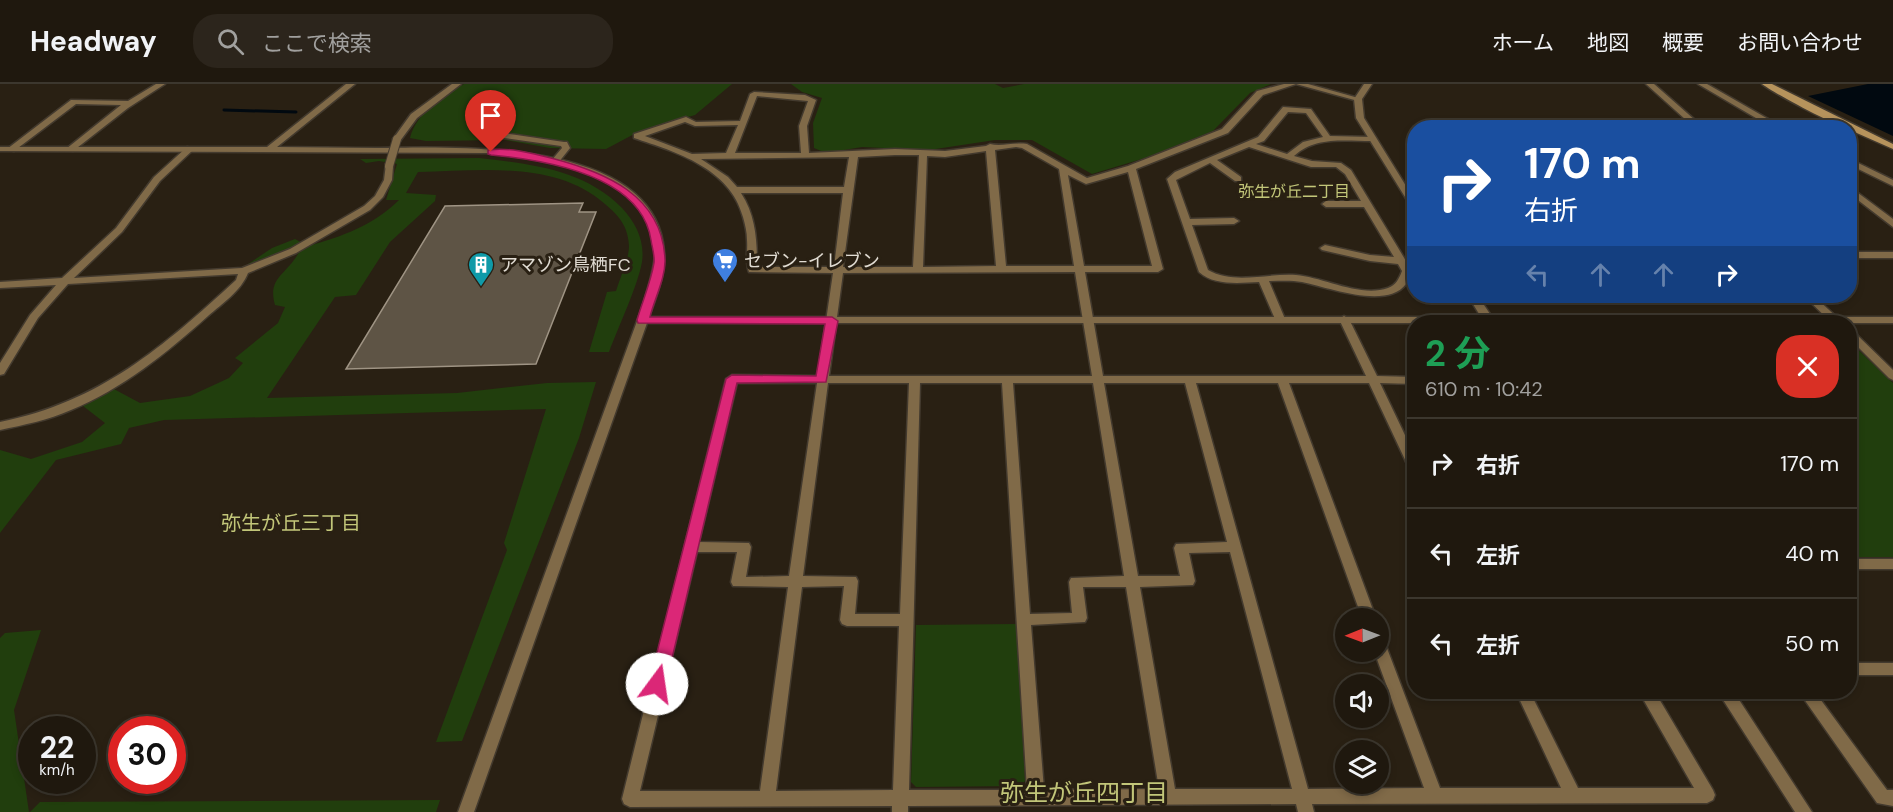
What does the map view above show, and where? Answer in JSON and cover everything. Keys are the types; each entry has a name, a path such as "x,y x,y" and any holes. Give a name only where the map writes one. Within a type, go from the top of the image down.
{"main road":[{"path":"1766,84 1835,120"},
{"path":"1857,130 1893,147"}],"street":[{"path":"70,149 130,103 161,84"},
{"path":"269,149 351,84"},
{"path":"0,285 244,271 293,251 368,208 379,197 388,180 389,166 397,139 414,116 456,84"},
{"path":"693,156 854,153 923,155 945,154 990,146 1024,146 1086,181 1131,168 1225,131 1260,93 1292,84"},
{"path":"1299,84 1358,99"},
{"path":"1368,84 1358,99 1360,118 1407,194"},
{"path":"1650,84 1691,120"},
{"path":"1702,84 1766,120"},
{"path":"730,155 754,94 805,97 812,100 803,126 806,154"},
{"path":"6,149 74,102 130,103"},
{"path":"1250,145 1311,164 1332,164 1344,168 1407,272 1403,281 1390,290 1372,293 1352,292 1298,278 1224,279 1208,276 1185,222 1171,179 1262,139 1282,112 1293,108 1308,111 1328,139"},
{"path":"741,123 695,124 686,119 638,136 693,156 712,168 737,190 749,214 754,241 752,270 1158,269 1131,168"},
{"path":"479,124 479,130 490,134 564,144 566,148 555,160"},
{"path":"1288,157 1298,146 1328,139 1372,139"},
{"path":"990,146 1001,268"},
{"path":"6,149 491,152 555,160 595,175 623,189 647,214 654,229 660,261 643,320 465,812"},
{"path":"0,372 34,316 64,282 119,230 157,179 190,149"},
{"path":"768,798 822,380 839,269 847,189 854,153"},
{"path":"918,269 923,155"},
{"path":"1211,160 1238,179"},
{"path":"1857,165 1893,183"},
{"path":"1063,169 1086,320 1168,797"},
{"path":"737,190 847,189"},
{"path":"1857,196 1893,224"},
{"path":"1326,204 1367,204"},
{"path":"1185,222 1234,221"},
{"path":"1325,248 1370,258 1401,261"},
{"path":"1857,255 1893,255"},
{"path":"0,426 18,424 80,401 140,368 186,333 240,281 244,271"},
{"path":"1263,279 1280,319"},
{"path":"1817,303 1830,315"},
{"path":"1344,319 1407,451"},
{"path":"643,320 1407,320"},
{"path":"1857,321 1893,320"},
{"path":"1857,341 1893,376"},
{"path":"1407,380 732,379 630,799 768,798 900,805 1036,797 1168,797 1304,804 1435,796 1707,795 1651,699"},
{"path":"900,805 915,380"},
{"path":"1007,380 1036,797"},
{"path":"1190,380 1304,804"},
{"path":"1282,380 1366,608"},
{"path":"691,547 744,547 738,582 851,581 847,620 907,620"},
{"path":"1024,620 1080,618 1076,582 1188,581 1181,548 1235,547"},
{"path":"1857,564 1893,564"},
{"path":"1385,662 1435,796"},
{"path":"1857,669 1893,669"},
{"path":"1526,699 1572,795"},
{"path":"1731,699 1804,812"},
{"path":"1812,699 1882,798 1893,798"}],"green space":[{"path":"464,84 732,84 695,115 638,132 606,149 550,148 505,140 426,141 410,138 418,121 431,106"},
{"path":"791,84 995,84 1003,88 1024,84 1271,84 1250,93 1213,131 1145,158 1092,174 1032,140 995,140 929,150 862,147 826,153 814,148 813,123 822,98 802,92"},
{"path":"479,158 537,166 574,177 607,195 622,208 631,220 641,240 642,262 609,352 589,352 607,292 616,291 629,251 625,227 610,208 585,190 563,180 540,174 491,170 418,172 406,193 436,195 435,201 390,242 356,295 335,297 267,398 457,393 547,383 596,382 579,438 462,741 436,742 507,550 504,543 546,409 164,420 129,428 121,444 56,460 0,533 0,450 31,459 82,442 105,423 83,406 112,388 140,403 190,396 229,378 243,363 235,358 278,323 285,307 275,305 274,288 299,252 286,253 255,264 248,264 272,248 295,239 308,246 345,234 368,223 399,200 386,200 397,164 379,161 366,163 360,159"},
{"path":"1857,349 1893,383 1893,557 1857,557"},
{"path":"1016,624 1025,781 1021,786 916,787 911,782 916,625"},
{"path":"41,630 14,710 18,737 18,794 26,794 29,812 0,812 0,638 5,633"},
{"path":"440,800 436,812 30,812 40,802"}],"shaded area":[{"path":"1868,84 1893,84 1893,136 1808,96"}],"building":[{"name":"アマゾン鳥栖FC","path":"583,203 579,212 596,212 536,364 346,369 445,206"}],"waterway":[{"path":"224,110 296,112"}],"place":[{"name":"セブン-イレブン","path":"725,284"},
{"name":"アマゾン鳥栖FC","path":"481,288"}],"district":[{"name":"弥生が丘二丁目","path":"1294,191"},
{"name":"弥生が丘三丁目","path":"291,523"},
{"name":"弥生が丘四丁目","path":"1084,792"}],"route":[{"path":"491,152 555,160 595,175 623,189 637,202 647,214 654,229 660,261 643,320 832,321 822,380 732,379 657,684"}]}
